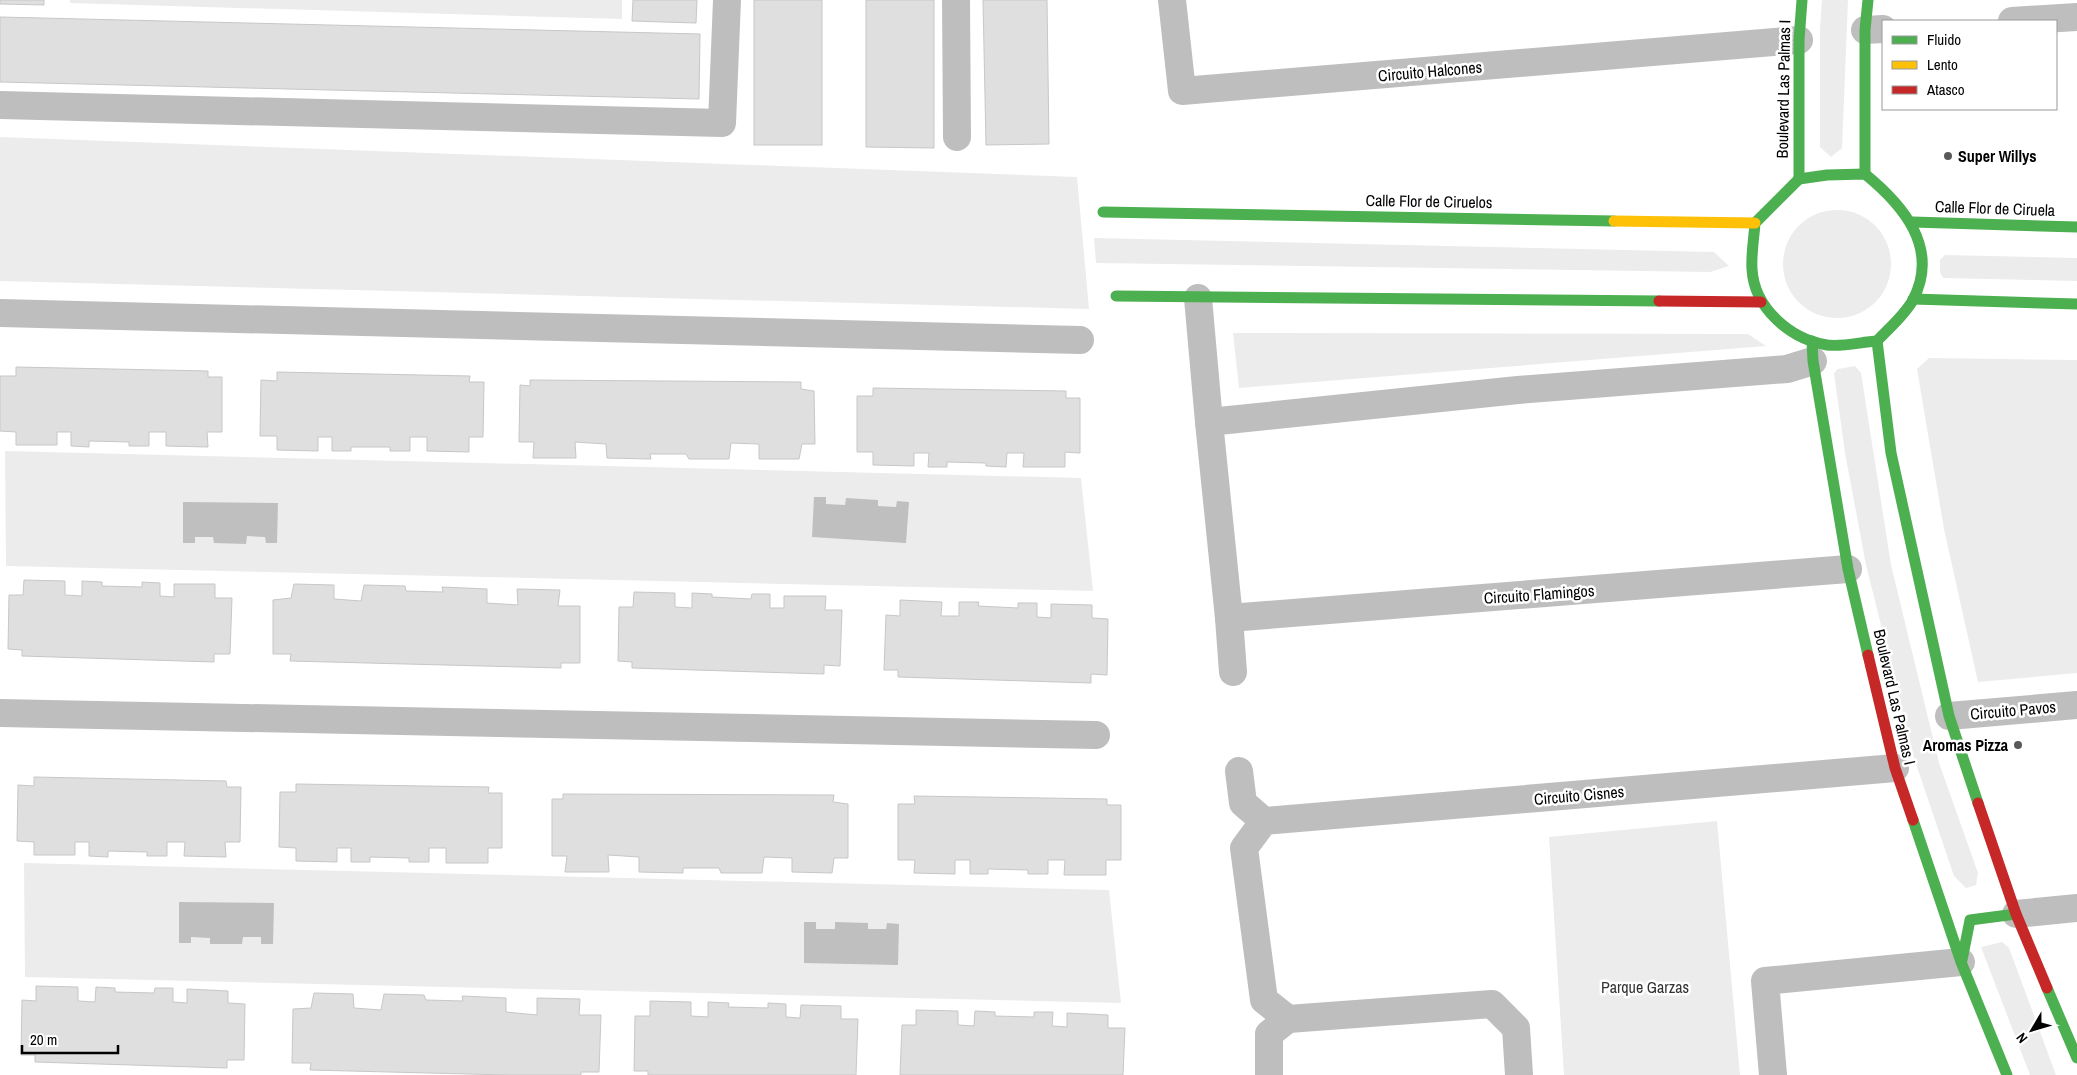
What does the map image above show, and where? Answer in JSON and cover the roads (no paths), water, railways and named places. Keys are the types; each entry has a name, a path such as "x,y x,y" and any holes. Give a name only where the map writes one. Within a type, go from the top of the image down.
{"main road":[{"name":"Boulevard Las Palmas I","path":"1799,179 1799,40 1802,0"},
{"path":"1865,174 1874,30 1868,0"},
{"path":"1865,174 1888,192 1912,222 1920,241 1921,271 1913,299 1876,341 1829,345 1813,351 1785,328 1761,302 1752,270 1755,223 1799,179 1827,175 1865,174"},
{"name":"Calle Flor de Ciruelos","path":"1103,212 1755,223"},
{"name":"Calle Flor de Ciruela","path":"1912,222 2077,227"},
{"path":"1116,296 1761,302"},
{"path":"1913,299 2077,304"},
{"path":"1876,341 1891,453 1949,716 2016,914 2077,1058"},
{"name":"Boulevard Las Palmas I","path":"1813,351 1848,569 1895,768 1962,962 2008,1075"},
{"path":"1962,962 1970,920 2016,914"}],"street":[{"path":"0,105 722,123 727,0"},
{"path":"956,0 957,137"},
{"name":"Circuito Halcones","path":"1172,0 1182,92 1799,40"},
{"path":"2028,20 2077,17"},
{"path":"1198,298 1233,672"},
{"path":"0,313 1080,340"},
{"path":"1209,422 1518,390 1787,369 1813,351"},
{"name":"Circuito Flamingos","path":"1229,618 1848,569"},
{"name":"Circuito Pavos","path":"1949,716 2077,705"},
{"path":"0,713 1096,735"},
{"name":"Circuito Cisnes","path":"1264,821 1895,768"},
{"path":"1239,771 1243,803 1264,821 1244,848 1264,1000 1288,1019"},
{"path":"2016,914 2077,908"},
{"path":"1773,1075 1765,981 1962,962"},
{"path":"1269,1075 1268,1034 1288,1019 1492,1004 1516,1028 1519,1075"}],"place":[{"name":"Super Willys","path":"1948,156"},
{"name":"Aromas Pizza","path":"2018,745"}],"park label":[{"name":"Parque Garzas","path":"1645,987"}]}
